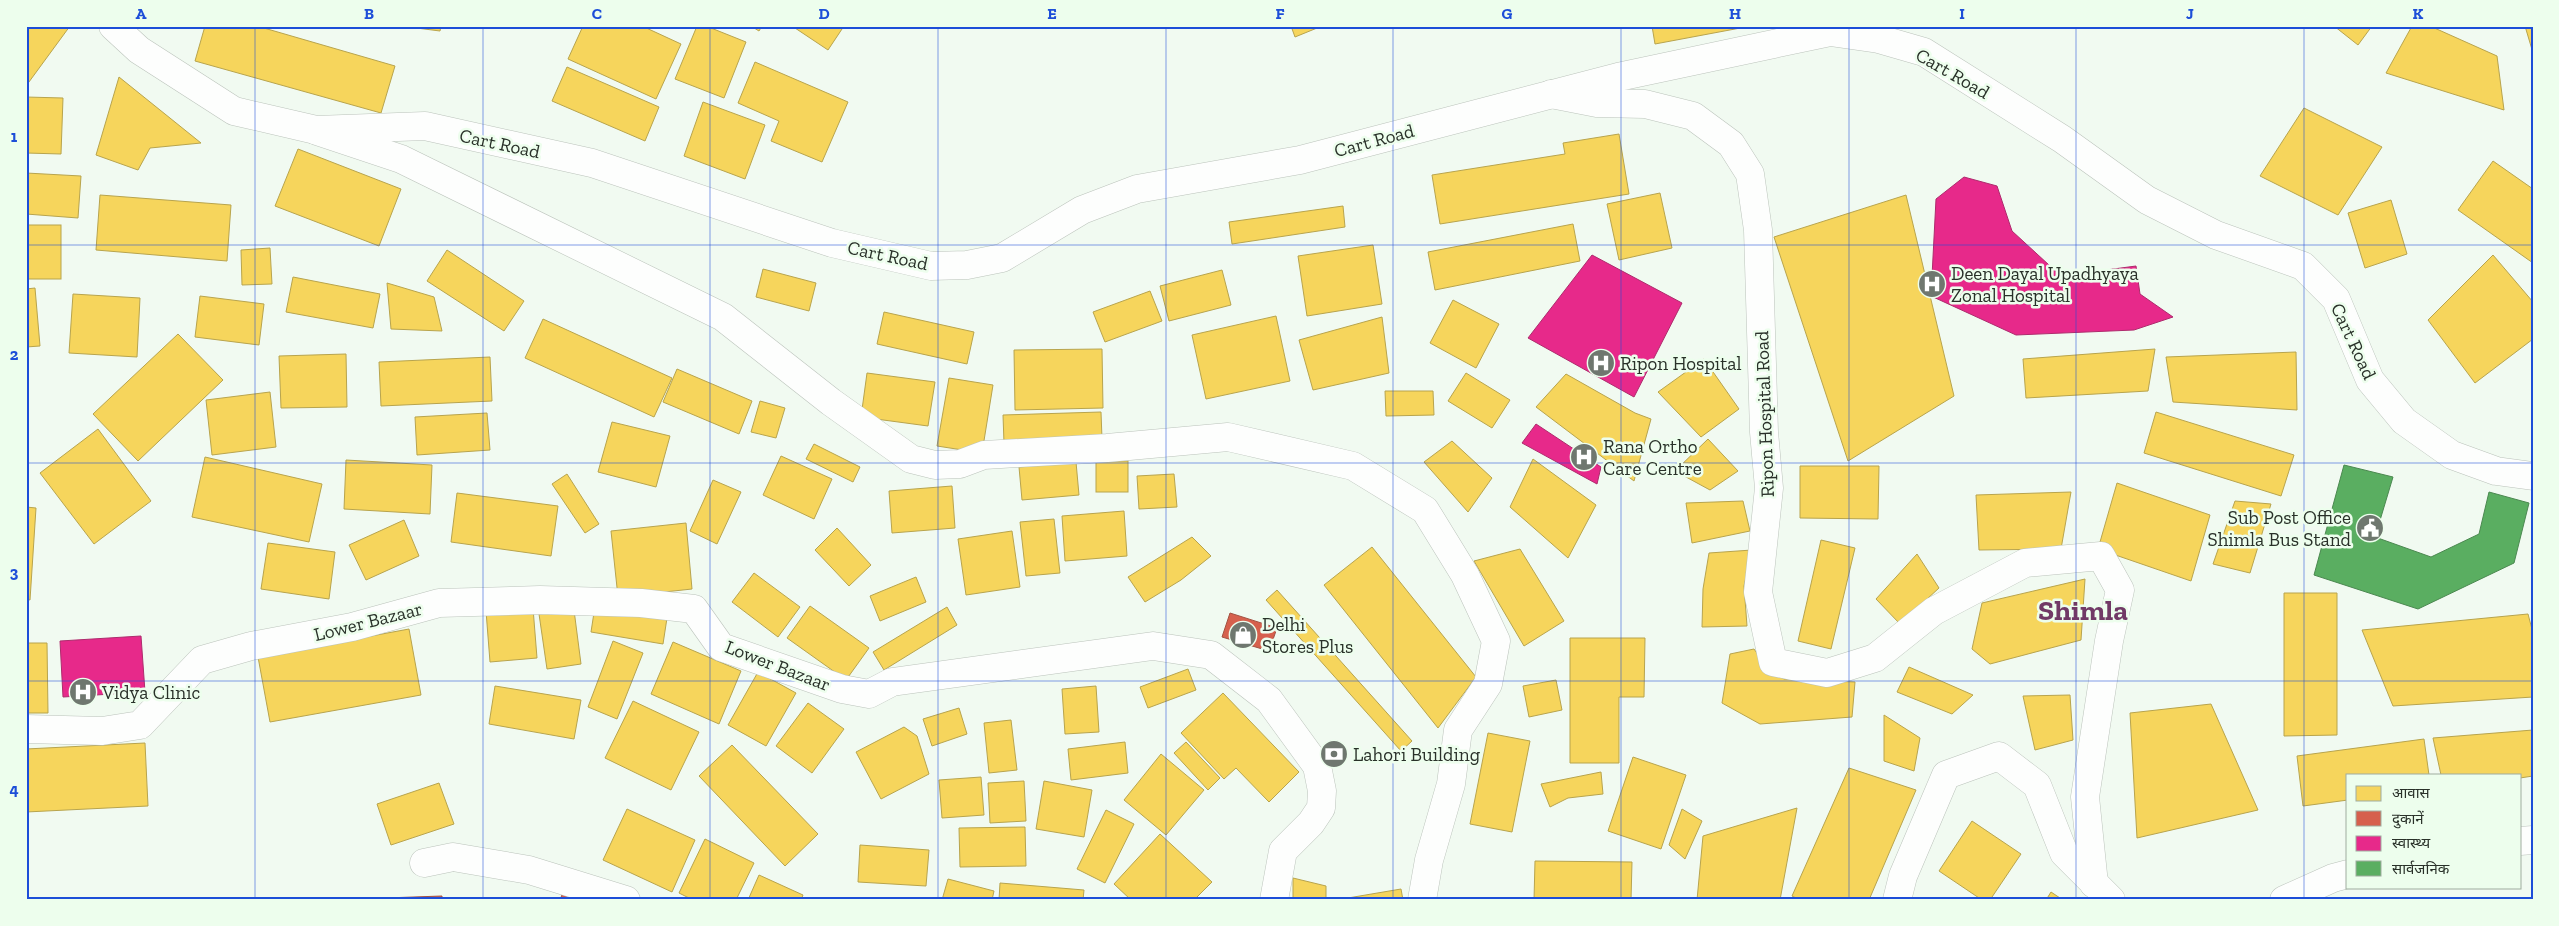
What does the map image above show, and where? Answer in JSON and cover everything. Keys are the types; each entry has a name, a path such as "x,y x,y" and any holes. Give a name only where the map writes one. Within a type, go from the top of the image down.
{"street":[{"name":"Cart Road","path":"113,26 139,50 234,111 316,130 425,126 546,152 592,163 832,243 931,266 967,265 1002,258 1082,210 1136,190 1300,160 1618,77 1830,32 1880,39 1924,52 2062,139 2147,200 2216,235 2303,266 2336,299 2370,380 2404,421 2452,455 2496,471 2533,476"},
{"name":"Ripon Hospital Road","path":"1551,94 1597,103 1645,104 1693,116 1731,144 1750,174 1758,230 1764,432 1769,488 1758,592 1773,662 1826,673 1876,658 1934,611 2025,563 2101,556 2120,590 2109,641 2085,797 2102,892"},
{"path":"316,130 401,159 723,318 830,402 911,459 935,465 960,464 984,455 1107,448 1228,437 1353,466 1425,510 1464,575 1496,641 1488,684 1458,730 1451,784 1429,860 1422,900"},
{"name":"Lower Bazaar","path":"26,730 102,731 140,725 202,660 251,646 352,627 439,603 540,600 642,603 694,609 721,647 842,689 869,694 892,682 1068,656 1153,646 1211,654 1269,700 1317,766 1322,791 1321,808 1310,823 1282,851 1274,900"},
{"path":"1897,900 1903,876 1946,775 1999,756 2037,785 2064,853 2102,892"},
{"path":"424,863 453,857 520,868 626,900"},
{"path":"2284,900 2333,878 2346,875"}],"building: आवास":[{"path":"30,26 70,26 26,86 26,32"},
{"path":"205,26 257,26 395,66 381,113 195,61"},
{"path":"401,26 441,26 440,31"},
{"path":"583,26 642,26 681,44 656,99 568,59"},
{"path":"697,26 706,26 746,42 724,98 675,79"},
{"path":"751,26 762,26 759,31"},
{"path":"792,26 844,26 828,50"},
{"path":"1291,26 1322,26 1295,37"},
{"path":"1652,26 1751,26 1655,44"},
{"path":"2334,26 2372,26 2358,45"},
{"path":"2412,26 2430,26 2497,56 2504,110 2386,73"},
{"path":"2525,26 2533,26 2533,53"},
{"path":"755,62 848,102 822,162 771,141 779,121 738,103"},
{"path":"567,67 659,107 645,141 552,101"},
{"path":"119,77 201,143 150,148 138,170 96,155"},
{"path":"26,97 63,98 61,154 26,153"},
{"path":"703,102 765,125 745,179 684,156"},
{"path":"2304,108 2382,147 2338,215 2260,176"},
{"path":"1619,134 1629,194 1440,224 1432,175 1565,154 1563,143"},
{"path":"298,149 401,189 379,246 275,206"},
{"path":"2493,161 2533,189 2533,263 2458,210"},
{"path":"26,173 81,176 78,218 26,214"},
{"path":"1660,193 1672,248 1619,260 1607,204"},
{"path":"100,195 231,205 227,261 96,250"},
{"path":"1906,195 1954,396 1848,461 1774,237"},
{"path":"2391,200 2407,254 2365,268 2348,213"},
{"path":"1343,206 1345,227 1232,244 1229,222"},
{"path":"1573,224 1580,261 1435,290 1428,252"},
{"path":"26,225 61,225 61,279 26,279"},
{"path":"1373,245 1382,304 1307,316 1298,256"},
{"path":"270,248 272,284 242,285 241,250"},
{"path":"447,250 524,301 504,331 427,281"},
{"path":"2493,255 2533,302 2533,339 2475,383 2428,320"},
{"path":"763,269 816,283 809,311 756,297"},
{"path":"1222,270 1231,305 1169,321 1160,286"},
{"path":"293,277 380,294 373,328 286,312"},
{"path":"387,283 434,297 442,331 391,329"},
{"path":"35,288 40,346 26,347 26,289"},
{"path":"1150,291 1162,321 1105,342 1093,312"},
{"path":"73,294 140,298 137,357 69,353"},
{"path":"200,296 264,304 259,345 195,337"},
{"path":"1453,300 1499,324 1476,368 1430,343"},
{"path":"884,312 974,332 967,364 877,344"},
{"path":"1276,316 1290,381 1206,399 1192,335"},
{"path":"1382,317 1389,373 1313,390 1299,340"},
{"path":"543,319 672,378 654,417 525,358"},
{"path":"178,334 223,380 138,461 93,414"},
{"path":"1102,349 1103,408 1015,410 1014,350"},
{"path":"2155,349 2148,391 2026,398 2023,359"},
{"path":"2296,352 2297,410 2173,402 2166,357"},
{"path":"346,354 347,407 281,408 279,356"},
{"path":"490,357 492,401 381,406 379,362"},
{"path":"1704,359 1739,409 1701,437 1658,392"},
{"path":"677,369 752,401 739,434 663,402"},
{"path":"867,373 935,382 928,426 861,417"},
{"path":"1466,373 1510,400 1492,428 1448,401"},
{"path":"1566,374 1635,413 1651,419 1634,481 1536,407"},
{"path":"949,378 993,385 982,453 937,446"},
{"path":"1385,391 1433,391 1434,415 1386,416"},
{"path":"270,392 276,447 212,455 206,400"},
{"path":"760,401 785,408 776,438 751,432"},
{"path":"1101,412 1102,439 1004,443 1003,415"},
{"path":"2156,412 2294,455 2281,496 2144,453"},
{"path":"487,413 490,450 417,455 415,417"},
{"path":"612,422 670,436 656,487 598,472"},
{"path":"98,429 151,501 94,544 40,473"},
{"path":"1708,439 1738,471 1710,490 1675,471"},
{"path":"1452,441 1492,478 1468,512 1424,462"},
{"path":"814,444 860,467 853,482 806,459"},
{"path":"781,456 832,479 814,519 763,495"},
{"path":"205,457 322,484 309,542 192,517"},
{"path":"1533,459 1596,505 1568,558 1510,507"},
{"path":"346,460 432,465 430,514 344,509"},
{"path":"1096,461 1128,461 1128,492 1096,492"},
{"path":"1076,462 1079,495 1022,500 1019,467"},
{"path":"1800,466 1879,466 1878,519 1800,518"},
{"path":"567,474 599,524 585,533 552,484"},
{"path":"1174,474 1177,507 1139,509 1137,476"},
{"path":"713,480 741,492 717,544 690,531"},
{"path":"2117,483 2210,515 2191,581 2098,549"},
{"path":"952,486 955,528 892,533 889,491"},
{"path":"2071,492 2061,549 1979,550 1976,495"},
{"path":"457,493 558,506 551,556 451,542"},
{"path":"1743,501 1750,531 1692,543 1686,503"},
{"path":"2235,501 2271,504 2250,573 2213,564"},
{"path":"26,507 36,508 30,600 26,599"},
{"path":"1124,511 1127,556 1065,561 1062,516"},
{"path":"1054,519 1060,573 1026,576 1020,522"},
{"path":"404,520 419,556 366,580 349,545"},
{"path":"686,523 692,589 618,597 611,531"},
{"path":"837,528 871,565 849,586 815,550"},
{"path":"1012,531 1020,587 966,595 958,539"},
{"path":"1192,537 1211,556 1181,580 1145,602 1128,577"},
{"path":"1821,540 1855,548 1831,649 1798,641"},
{"path":"268,543 335,552 329,599 261,589"},
{"path":"1372,547 1476,677 1438,728 1324,585"},
{"path":"1520,549 1564,621 1524,646 1474,561"},
{"path":"1752,550 1744,586 1747,626 1702,627 1703,589 1709,553"},
{"path":"1917,554 1939,588 1900,624 1876,599"},
{"path":"754,573 800,607 778,637 732,602"},
{"path":"916,577 926,602 880,621 870,596"},
{"path":"2085,579 2081,640 1990,664 1972,649 1982,603"},
{"path":"1277,590 1412,741 1401,751 1266,600"},
{"path":"2284,593 2337,593 2337,735 2284,736"},
{"path":"595,606 667,618 663,644 591,632"},
{"path":"810,606 869,648 846,680 787,638"},
{"path":"947,607 957,625 884,670 873,652"},
{"path":"533,608 537,658 490,662 486,611"},
{"path":"574,610 581,664 547,669 539,614"},
{"path":"2528,614 2533,633 2533,697 2393,706 2362,630"},
{"path":"409,629 421,695 270,722 258,657"},
{"path":"1570,638 1645,638 1644,697 1619,697 1619,763 1570,763"},
{"path":"613,641 643,653 617,719 588,707"},
{"path":"673,642 741,671 719,724 651,694"},
{"path":"26,643 47,643 48,713 26,713"},
{"path":"1754,649 1768,669 1784,679 1855,682 1852,717 1760,724 1722,703 1730,654"},
{"path":"1909,667 1973,695 1952,714 1897,692"},
{"path":"1188,669 1196,690 1148,708 1140,687"},
{"path":"758,672 796,693 766,746 728,725"},
{"path":"1556,680 1562,710 1529,717 1523,686"},
{"path":"495,686 581,700 574,739 489,724"},
{"path":"1096,686 1099,732 1065,734 1062,689"},
{"path":"1223,693 1299,772 1269,802 1236,768 1224,779 1181,733"},
{"path":"2070,695 2073,740 2035,750 2023,696"},
{"path":"633,701 699,732 671,790 605,758"},
{"path":"808,703 844,729 812,773 776,746"},
{"path":"2211,704 2258,810 2137,838 2130,713"},
{"path":"959,708 967,734 932,746 923,719"},
{"path":"1884,715 1920,738 1914,771 1884,761"},
{"path":"1011,720 1017,770 989,773 984,723"},
{"path":"904,727 917,736 929,774 881,799 856,752"},
{"path":"2533,730 2533,776 2522,778 2522,774 2441,774 2433,738"},
{"path":"1488,733 1530,741 1512,832 1470,824"},
{"path":"2424,739 2429,774 2346,774 2346,800 2303,806 2297,756"},
{"path":"1125,742 1128,773 1071,780 1068,749"},
{"path":"1186,742 1220,778 1208,790 1174,753"},
{"path":"145,743 148,806 26,812 26,749"},
{"path":"732,745 818,834 785,866 699,776"},
{"path":"1161,754 1204,790 1166,835 1124,800"},
{"path":"1633,757 1686,775 1661,849 1608,831"},
{"path":"1849,768 1916,790 1869,900 1800,900 1792,896"},
{"path":"1601,772 1603,794 1568,798 1550,807 1541,784"},
{"path":"981,777 984,815 942,818 939,780"},
{"path":"1024,781 1026,821 990,823 988,783"},
{"path":"1044,781 1092,790 1084,837 1036,829"},
{"path":"439,783 454,824 391,845 377,804"},
{"path":"1797,808 1780,900 1697,900 1703,836"},
{"path":"627,809 695,840 672,892 603,860"},
{"path":"1682,809 1702,821 1685,859 1669,845"},
{"path":"1106,810 1134,824 1105,883 1077,869"},
{"path":"1972,821 2021,854 1990,900 1982,900 1939,871"},
{"path":"1025,827 1026,866 960,867 959,828"},
{"path":"1160,834 1212,882 1194,900 1131,900 1114,884"},
{"path":"705,839 754,863 736,900 693,900 679,893"},
{"path":"860,845 929,850 926,886 858,882"},
{"path":"1535,861 1632,862 1631,900 1534,900"},
{"path":"759,875 803,895 801,900 748,900"},
{"path":"1293,878 1326,886 1326,900 1293,900"},
{"path":"948,879 994,891 992,900 942,900"},
{"path":"1000,883 1084,890 1083,900 999,900"},
{"path":"1401,889 1403,900 1342,899"},
{"path":"2051,892 2063,900 2046,900"}],"building: दुकानें":[{"path":"1230,613 1277,628 1269,651 1222,637"},
{"path":"565,887 607,900 560,900"},
{"path":"442,896 442,900 358,900 385,898"}],"building: स्वास्थ्य":[{"path":"1964,177 1997,186 2012,231 2061,276 2136,266 2140,294 2173,317 2134,330 2016,335 1931,296 1936,199"},
{"path":"1592,255 1682,303 1634,397 1528,338"},
{"path":"1536,424 1601,467 1597,484 1522,443"},
{"path":"141,636 145,692 63,697 60,641"}],"building: सार्वजनिक":[{"path":"2344,465 2393,477 2375,537 2431,557 2479,534 2489,492 2529,503 2514,563 2418,609 2314,575"}],"place":[{"name":"Deen Dayal Upadhyaya Zonal Hospital","path":"1932,284"},
{"name":"Ripon Hospital","path":"1601,363"},
{"name":"Rana Ortho Care Centre","path":"1584,457"},
{"name":"Sub Post Office Shimla Bus Stand","path":"2370,528"},
{"name":"Delhi Stores Plus","path":"1243,635"},
{"name":"Vidya Clinic","path":"83,692"},
{"name":"Lahori Building","path":"1334,754"}],"district":[{"name":"Shimla","path":"2083,610"}]}
